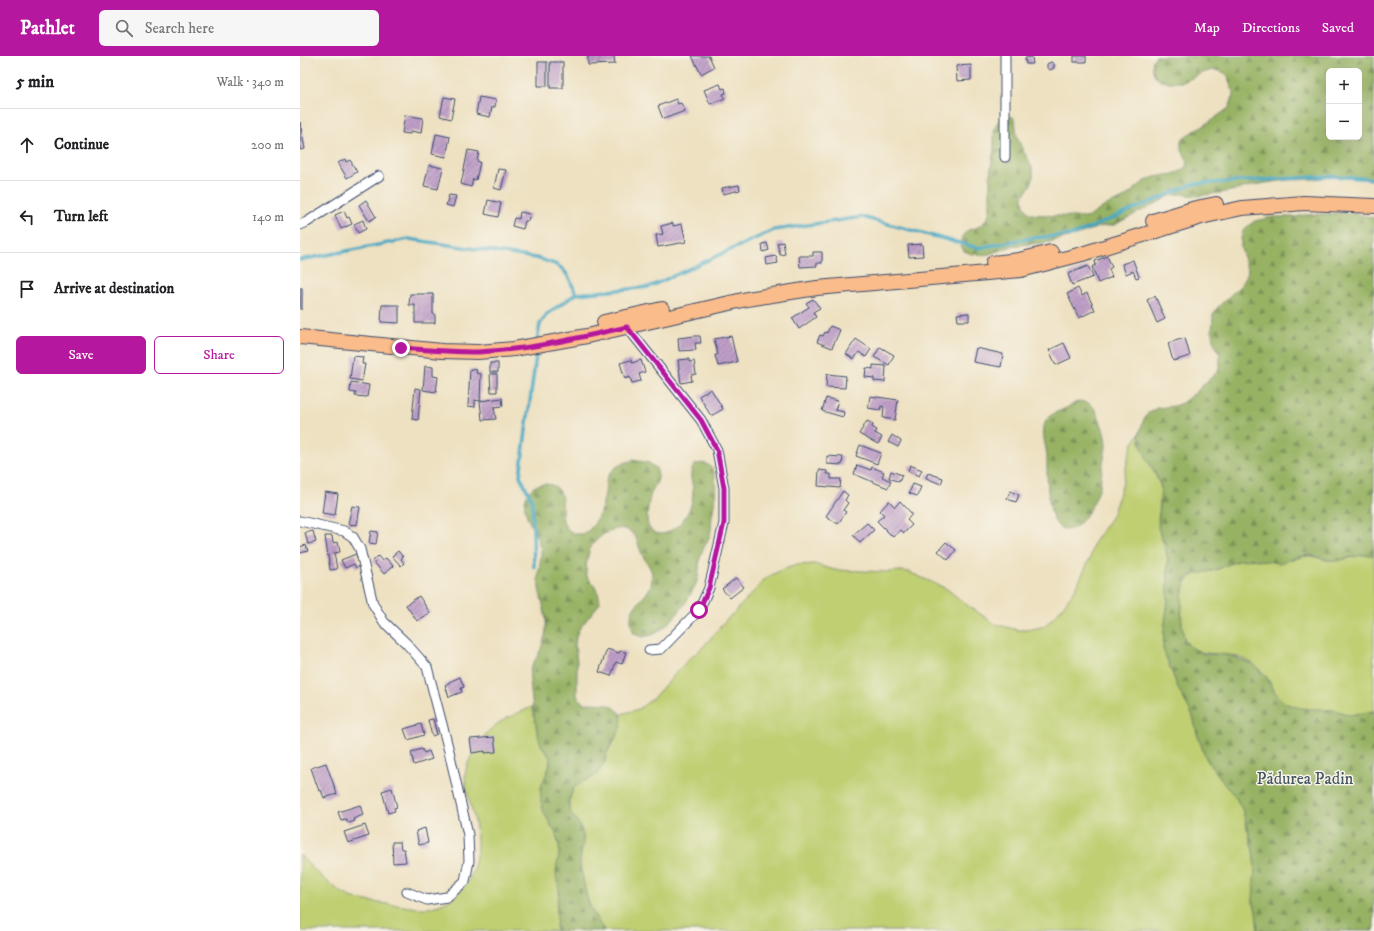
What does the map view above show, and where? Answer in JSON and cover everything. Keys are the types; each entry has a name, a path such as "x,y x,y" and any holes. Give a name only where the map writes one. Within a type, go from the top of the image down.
{"main road":[{"path":"543,339 585,327 744,289 791,281 1019,260 1079,245 1196,208 1240,198 1304,193 1374,196"},
{"path":"300,337 442,351 478,352 522,342 627,327 739,300 772,294 817,288 1021,270 1082,254 1194,219 1242,208 1304,203 1374,206"},
{"path":"300,327 442,342 522,342"}],"street":[{"path":"1005,56 1006,157"},
{"path":"300,225 379,176"},
{"path":"627,327 701,420 717,450 724,488 724,523 709,588 699,610 661,649 649,650"},
{"path":"300,521 344,531 353,537 360,549 373,604 384,622 406,643 427,667 449,751 468,834 469,861 465,881 447,897 427,900 407,892"}],"green space":[{"path":"1156,56 1374,56 1374,178 1339,176 1290,180 1265,183 1226,192 1197,196 1181,194 1172,195 1114,225 1099,227 1045,243 1012,246 989,254 972,254 964,251 960,244 962,236 968,230 983,224 988,217 990,209 990,174 994,149 994,131 997,123 1002,117 1013,117 1021,147 1032,167 1033,180 1023,195 1024,205 1030,214 1086,218 1101,208 1126,196 1149,179 1177,173 1182,170 1188,161 1181,149 1181,140 1229,108 1233,92 1228,76 1221,71 1213,70 1205,72 1183,82 1166,82 1159,80 1154,74 1152,68 1153,59"},
{"name":"Pădurea Padin","path":"1345,213 1374,218 1374,555 1362,555 1337,561 1311,555 1302,556 1279,563 1252,559 1241,560 1216,570 1192,575 1186,581 1183,589 1181,615 1184,640 1189,646 1204,654 1229,655 1252,664 1265,675 1273,690 1284,703 1300,708 1334,710 1350,715 1374,711 1374,931 1258,931 1256,910 1253,902 1255,868 1253,851 1243,811 1235,796 1224,784 1205,756 1193,716 1178,688 1163,649 1168,600 1168,559 1158,528 1161,487 1146,457 1140,442 1139,434 1144,419 1149,412 1157,408 1174,406 1182,403 1218,371 1220,355 1213,340 1213,315 1217,308 1241,285 1248,271 1241,248 1243,231 1255,221 1272,217 1296,217 1304,215"},
{"path":"1080,401 1088,403 1095,409 1103,430 1106,447 1100,486 1094,501 1085,517 1078,525 1065,529 1056,524 1052,516 1047,484 1047,456 1044,427 1050,416"},
{"path":"1139,434 1140,442 1161,487 1161,503 1158,519 1160,535 1164,543 1168,559 1168,600 1163,649 1178,688 1193,716 1205,756 1224,784 1235,796 1243,811 1253,851 1255,868 1253,902 1256,910 1258,931 605,931 596,918 586,894 580,866 583,836 581,828 572,814 569,805 574,787 589,779 605,762 607,753 615,739 621,723 621,714 639,709 652,699 685,663 704,646 726,620 766,578 781,570 797,565 814,564 835,570 909,572 947,589 995,624 1018,630 1042,627 1060,610 1076,588 1090,558 1094,542 1112,516 1122,486 1129,454 1133,443"},
{"path":"633,460 649,463 656,468 658,479 652,491 647,522 652,531 660,534 672,530 687,515 693,495 691,474 694,465 704,463 710,466 714,472 716,490 711,532 700,557 697,581 686,602 665,627 649,636 642,637 634,634 631,623 631,615 634,608 648,591 651,585 652,576 651,570 638,542 631,532 626,529 620,529 602,535 590,549 586,574 597,590 600,603 579,629 576,637 577,696 583,703 601,703 613,706 620,714 622,720 619,731 600,770 594,777 574,787 569,805 572,814 581,828 583,836 580,866 588,901 596,918 605,931 556,931 559,889 556,873 559,848 557,835 541,804 541,786 549,767 550,759 541,744 538,734 530,676 532,666 542,646 546,624 545,612 538,584 541,556 540,548 527,516 525,500 532,488 541,484 558,488 562,498 562,515 565,525 570,531 582,534 593,526 598,517 603,503 606,480 609,474 618,466"},
{"path":"1362,554 1374,555 1374,711 1350,715 1333,710 1296,708 1281,700 1264,674 1253,664 1239,657 1202,652 1193,649 1186,641 1182,628 1182,602 1184,586 1186,582 1194,575 1212,571 1243,560 1254,559 1285,561 1313,556 1326,560 1339,560"},
{"path":"532,707 541,745 550,758 549,767 541,789 542,805 544,813 556,834 560,850 557,866 557,882 560,890 557,906 556,931 300,931 300,855 331,885 356,899 423,908 432,907 446,902 457,895 465,886 471,875 477,849 474,815 465,780 465,773 469,760 475,748 492,728 505,719"}],"building":[{"path":"588,56 614,56 615,64 588,65"},
{"path":"692,56 709,56 714,67 701,74"},
{"path":"1074,56 1086,56 1086,62 1074,62"},
{"path":"1032,57 1033,64 1026,64 1025,58"},
{"path":"538,62 547,62 547,86 538,86"},
{"path":"550,62 563,62 563,88 550,88"},
{"path":"1051,62 1054,64 1054,68 1050,70 1047,68 1047,64"},
{"path":"971,65 971,80 957,81 956,66"},
{"path":"720,84 722,89 725,88 726,93 723,94 725,98 710,104 704,90"},
{"path":"444,97 455,99 451,119 440,116"},
{"path":"479,97 496,100 495,107 492,107 490,117 476,114"},
{"path":"676,99 678,104 681,103 685,111 663,119 658,106"},
{"path":"405,115 423,118 421,133 411,131 410,134 402,133"},
{"path":"300,122 305,149 300,150"},
{"path":"436,134 450,137 446,157 432,154"},
{"path":"468,150 479,152 477,161 480,162 476,180 473,179 471,187 461,184"},
{"path":"345,159 346,162 350,160 357,172 347,178 338,163"},
{"path":"429,165 443,168 438,189 424,186"},
{"path":"498,169 506,170 501,190 494,188"},
{"path":"739,185 740,190 723,194 722,188"},
{"path":"449,195 456,196 453,207 446,205"},
{"path":"366,200 376,217 369,221 359,205"},
{"path":"488,200 501,203 498,217 485,214"},
{"path":"344,211 352,224 341,229 335,215"},
{"path":"520,212 530,214 528,221 525,221 523,229 512,226 514,218 519,219"},
{"path":"363,220 366,229 358,233 354,224"},
{"path":"673,223 673,226 682,224 686,242 658,247 656,235 663,234 661,226"},
{"path":"783,242 785,254 780,255 777,243"},
{"path":"767,243 769,250 763,252 762,244"},
{"path":"922,244 923,256 909,257 908,245"},
{"path":"813,252 822,252 822,263 817,263 817,266 800,267 799,256 813,256"},
{"path":"776,256 778,263 767,265 766,258"},
{"path":"1107,256 1112,267 1109,269 1112,277 1098,283 1092,267 1096,265 1095,261"},
{"path":"1133,260 1139,277 1136,278 1133,271 1126,274 1122,264"},
{"path":"1088,266 1093,277 1072,285 1068,274"},
{"path":"300,288 302,288 302,309 300,309"},
{"path":"1078,288 1082,296 1087,293 1095,310 1079,318 1067,294"},
{"path":"410,294 433,294 433,314 435,314 435,323 415,323 415,305 409,305"},
{"path":"1155,296 1165,319 1157,323 1147,300"},
{"path":"813,299 820,308 813,312 816,317 799,329 792,318 809,307 806,303"},
{"path":"382,305 399,305 399,323 381,322"},
{"path":"969,313 969,321 958,321 957,314"},
{"path":"830,326 840,330 832,348 817,342 820,335 823,336 825,332 827,333"},
{"path":"700,336 701,343 695,343 696,350 679,351 678,338"},
{"path":"731,336 737,362 718,366 715,355 718,355 714,339"},
{"path":"1185,338 1190,356 1173,361 1168,343"},
{"path":"856,339 871,349 866,357 859,352 854,359 846,354"},
{"path":"1064,343 1071,358 1056,365 1049,350"},
{"path":"880,347 894,355 889,365 874,357"},
{"path":"976,348 1003,354 1001,367 973,362"},
{"path":"353,356 363,357 362,364 365,364 362,381 350,379"},
{"path":"689,359 689,362 694,361 696,374 691,375 692,381 681,383 678,360"},
{"path":"631,360 632,363 641,360 645,372 639,374 641,381 632,383 630,377 625,379 620,363"},
{"path":"490,363 498,363 498,372 490,372"},
{"path":"873,365 886,366 885,382 874,381 874,378 865,377 866,368 873,369"},
{"path":"425,366 433,367 433,376 438,377 436,392 423,390"},
{"path":"470,369 477,370 476,373 481,374 480,401 475,400 475,407 468,406"},
{"path":"490,374 497,374 497,392 491,392"},
{"path":"827,374 846,376 845,388 826,387"},
{"path":"351,382 369,385 367,397 355,396 356,393 350,392"},
{"path":"415,388 421,389 418,420 412,419"},
{"path":"711,389 723,409 711,416 699,396"},
{"path":"870,396 898,400 895,420 883,418 884,407 881,406 880,410 868,408"},
{"path":"502,398 503,406 494,407 496,419 482,420 480,401"},
{"path":"826,398 838,401 835,410 844,412 843,417 822,411"},
{"path":"867,421 873,424 872,427 877,430 875,433 882,437 878,444 859,434"},
{"path":"892,435 901,441 898,447 888,442"},
{"path":"860,445 881,453 877,464 856,456"},
{"path":"827,456 843,457 842,465 827,464"},
{"path":"857,465 871,470 872,467 884,472 882,477 891,481 888,488 854,474"},
{"path":"910,465 922,470 919,476 908,471"},
{"path":"819,470 827,471 827,474 831,474 831,479 841,479 840,488 818,486"},
{"path":"891,471 902,475 899,482 889,478"},
{"path":"928,473 943,478 941,484 926,478"},
{"path":"913,484 921,487 917,496 909,493"},
{"path":"843,491 848,495 845,500 848,503 843,510 846,512 838,524 826,516"},
{"path":"1010,491 1019,495 1016,502 1007,499"},
{"path":"325,492 338,494 335,515 322,513"},
{"path":"889,501 895,507 900,501 912,514 907,520 912,525 904,533 901,530 893,537 877,521 884,515 880,511"},
{"path":"352,506 360,507 357,525 348,524"},
{"path":"867,523 874,530 860,543 853,535"},
{"path":"313,531 316,542 308,544 305,533"},
{"path":"371,531 378,532 376,544 369,543"},
{"path":"325,536 332,536 333,543 338,542 340,552 334,553 337,569 330,570"},
{"path":"946,542 956,550 948,560 938,551"},
{"path":"306,545 308,551 300,553 300,547"},
{"path":"398,551 403,557 401,559 404,563 401,566 392,556"},
{"path":"356,554 360,566 356,568 354,564 345,568 341,560"},
{"path":"378,556 382,561 386,558 393,566 384,574 373,561"},
{"path":"736,578 744,587 730,598 722,589"},
{"path":"419,596 430,613 417,621 406,605"},
{"path":"607,649 619,653 620,651 626,652 622,664 616,662 611,676 599,672"},
{"path":"460,677 464,687 461,688 462,692 449,697 445,685"},
{"path":"433,719 437,734 432,736 428,720"},
{"path":"421,724 424,735 408,740 404,729"},
{"path":"494,737 496,752 485,753 485,751 472,753 470,739"},
{"path":"422,749 424,753 429,751 432,759 414,765 411,752"},
{"path":"326,763 337,794 324,798 321,790 319,791 311,768"},
{"path":"392,788 397,807 394,808 395,811 388,813 382,791"},
{"path":"360,805 363,815 348,823 346,819 341,820 338,812"},
{"path":"365,825 369,836 348,843 344,832"},
{"path":"425,828 428,843 419,845 416,831"},
{"path":"392,842 400,842 401,849 404,849 406,862 393,863"}],"waterway":[{"path":"537,342 540,324 547,314 576,294 649,287 774,230 862,217 978,248 1031,238 1073,235 1193,184 1333,176 1374,179"},
{"path":"300,260 409,239 536,258 553,263 566,273 576,294"},
{"path":"534,567 532,500 520,476 537,348"}],"route":[{"path":"401,348 478,352 514,349 627,327 701,420 717,450 724,488 724,523 709,588 699,610"}]}
